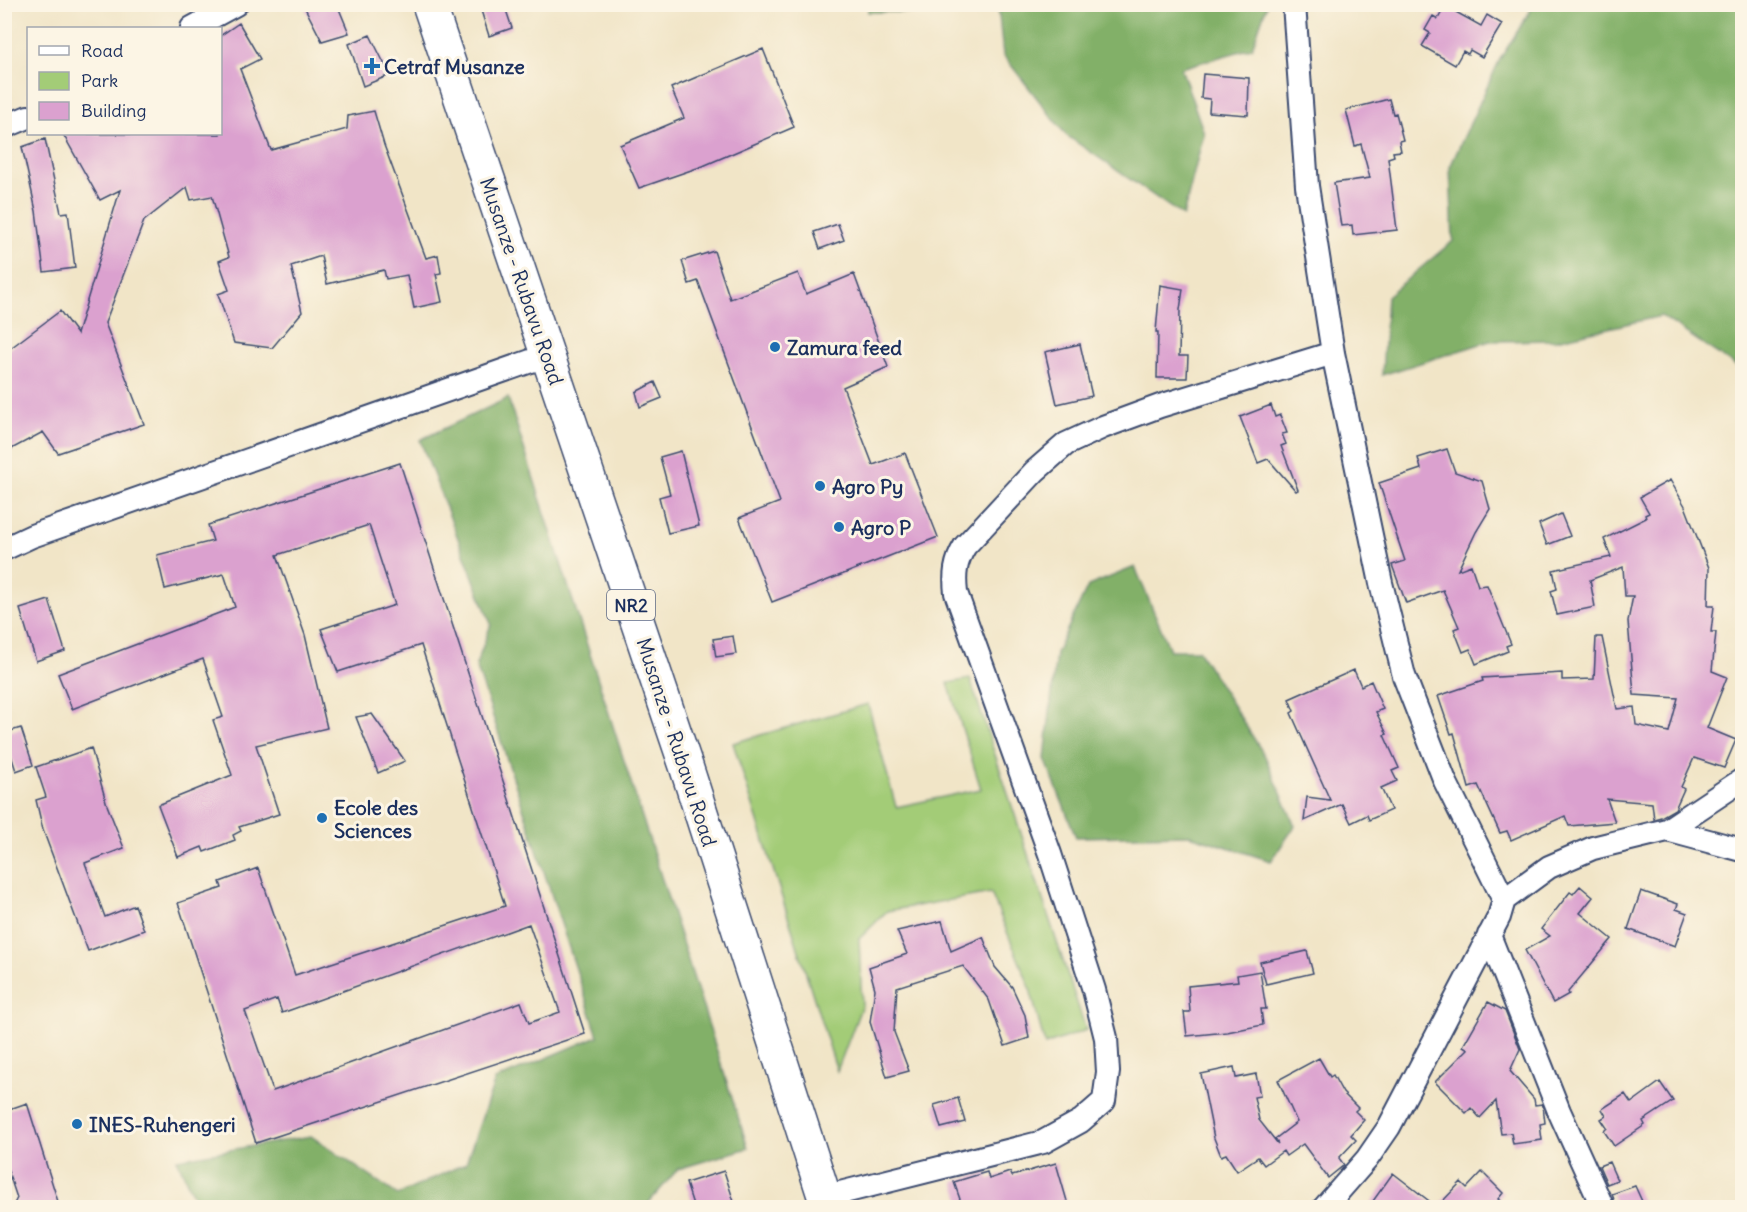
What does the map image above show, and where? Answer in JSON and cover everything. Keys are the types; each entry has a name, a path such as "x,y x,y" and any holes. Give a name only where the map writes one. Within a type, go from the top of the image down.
{"highway":[{"name":"Musanze - Rubavu Road","path":"429,4 686,766 826,1202"}],"street":[{"path":"194,27 236,4"},
{"path":"1293,4 1307,186 1333,353 1379,571 1404,676 1445,781 1504,900"},
{"path":"4,128 27,117"},
{"path":"826,1202 1043,1142 1081,1121 1104,1101 1108,1072 1106,1038 1094,990 1050,854 956,593 955,568 965,546 1035,471 1066,444 1160,406 1333,353"},
{"path":"4,549 32,536 548,355"},
{"path":"1324,1208 1366,1159 1389,1127 1499,917 1504,900 1549,867 1593,848 1667,830 1743,780"},
{"path":"1667,830 1743,850"},
{"path":"1489,935 1559,1111 1603,1208"}],"green space":[{"path":"868,4 1267,5 1252,48 1181,68 1204,133 1183,216 1066,135 1003,55 998,6 965,13 868,12"},
{"path":"1534,5 1742,5 1742,370 1661,316 1556,340 1490,341 1382,375 1387,296 1453,241 1450,167 1500,59"},
{"path":"508,398 748,1148 678,1169 645,1207 198,1207 177,1159 311,1136 398,1195 466,1163 495,1080 598,1036 476,665 491,624 420,440"},
{"path":"1135,567 1170,650 1198,650 1265,756 1295,826 1271,861 1190,835 1076,837 1045,759 1056,653 1088,586"},
{"path":"970,679 1086,1030 1045,1045 1029,985 991,893 887,911 859,939 862,1005 837,1071 733,743 868,704 896,807 981,789 948,683"}],"building":[{"path":"303,4 337,4 349,33 322,41"},
{"path":"479,4 504,4 512,28 489,36"},
{"path":"1445,6 1481,26 1487,15 1502,24 1482,57 1470,50 1468,54 1463,51 1455,65 1422,46 1430,33 1425,30 1433,16 1438,19"},
{"path":"239,23 260,59 240,69 271,150 347,129 348,116 374,111 384,145 426,258 438,255 441,273 436,274 442,302 414,308 407,275 386,279 384,270 327,284 321,256 291,266 302,312 272,348 234,343 218,294 229,290 219,261 229,257 212,196 191,200 187,187 144,221 105,323 144,424 58,453 43,432 4,453 4,353 60,311 77,334 120,190 100,200 64,135 222,135 222,35"},
{"path":"370,35 390,75 363,86 349,44"},
{"path":"763,49 794,127 703,166 639,188 620,145 684,118 671,88"},
{"path":"1203,74 1249,78 1248,115 1209,112 1210,99 1201,98"},
{"path":"1389,99 1393,114 1396,113 1403,140 1399,141 1401,151 1393,152 1394,156 1388,158 1397,230 1353,235 1352,225 1341,226 1334,183 1370,178 1361,144 1355,146 1346,110"},
{"path":"45,139 61,213 68,212 75,268 44,272 36,211 22,147"},
{"path":"838,224 844,240 820,249 814,232"},
{"path":"714,251 730,299 798,273 806,294 854,274 888,367 843,387 873,465 905,453 938,537 772,602 739,518 780,502 698,281 689,284 682,261"},
{"path":"1160,285 1183,289 1179,356 1188,356 1187,378 1157,378 1158,332 1156,332"},
{"path":"1080,344 1092,396 1057,404 1045,352"},
{"path":"655,382 662,398 640,407 636,392"},
{"path":"1271,405 1275,417 1280,415 1287,433 1282,434 1286,444 1281,446 1298,490 1296,491 1268,459 1258,463 1240,417"},
{"path":"1447,449 1455,472 1482,481 1490,509 1458,570 1471,565 1478,586 1487,585 1511,644 1506,646 1508,651 1476,664 1470,649 1463,652 1454,629 1459,627 1443,590 1406,603 1392,565 1405,561 1379,483 1421,469 1418,458"},
{"path":"681,451 699,526 668,533 659,497 670,494 660,457"},
{"path":"400,463 585,1034 256,1143 178,903 222,888 220,882 258,868 295,975 505,906 421,645 338,672 321,629 395,605 369,525 277,555 305,635 327,728 256,745 279,814 239,827 241,831 233,835 235,840 204,852 202,847 178,857 158,805 232,775 213,720 223,717 203,659 72,709 58,674 235,607 224,574 165,589 157,555 213,541 208,525","holes":["529,924 560,1012 529,1023 521,1002 273,1091 245,1011 277,999 282,1013"]},
{"path":"1670,480 1685,506 1709,568 1708,606 1714,606 1711,632 1716,632 1712,671 1727,677 1707,728 1736,740 1724,768 1694,758 1681,787 1684,789 1675,809 1661,817 1654,819 1652,803 1607,799 1615,822 1569,826 1565,816 1511,840 1507,831 1500,833 1478,785 1469,788 1454,733 1451,734 1438,696 1483,681 1482,678 1562,673 1562,680 1594,679 1596,637 1602,637 1617,709 1634,707 1636,725 1669,732 1678,698 1634,695 1628,621 1633,596 1625,596 1623,567 1590,580 1595,607 1557,615 1551,591 1557,589 1553,570 1611,557 1604,539 1646,518 1645,515 1649,513 1640,497"},
{"path":"1561,514 1570,536 1547,545 1539,524"},
{"path":"49,600 65,651 36,661 20,609"},
{"path":"733,636 736,654 716,657 713,639"},
{"path":"1354,670 1361,686 1371,681 1383,709 1376,712 1387,734 1384,735 1399,768 1392,771 1397,781 1381,788 1391,810 1369,820 1367,815 1351,823 1342,804 1304,821 1307,797 1330,800 1291,713 1294,711 1289,699"},
{"path":"372,714 405,761 378,773 356,717"},
{"path":"21,728 33,765 16,771 4,733"},
{"path":"91,748 107,805 124,848 85,863 105,917 135,905 144,930 88,951 43,830 36,800 46,797 36,767"},
{"path":"1580,886 1593,897 1580,913 1612,939 1568,992 1569,994 1553,1003 1525,950 1550,936 1541,929 1570,892 1573,894"},
{"path":"1641,891 1678,904 1676,909 1687,913 1675,946 1628,929"},
{"path":"942,921 951,951 983,937 995,967 1012,987 1025,1015 1029,1038 1005,1046 989,1000 963,966 897,987 894,1032 909,1071 887,1077 870,1022 875,989 869,967 907,954 897,931"},
{"path":"1307,951 1313,973 1266,984 1260,962"},
{"path":"1260,971 1266,1009 1261,1009 1263,1025 1187,1036 1184,1012 1190,1012 1188,986 1238,981 1237,975"},
{"path":"1488,1002 1505,1011 1520,1049 1510,1071 1534,1099 1535,1105 1542,1104 1543,1106 1545,1123 1540,1124 1542,1140 1513,1144 1511,1133 1501,1134 1496,1101 1480,1118 1471,1108 1466,1113 1435,1082 1468,1049 1463,1046"},
{"path":"1319,1058 1330,1077 1333,1075 1343,1093 1358,1108 1355,1111 1364,1120 1351,1135 1356,1140 1339,1158 1344,1165 1328,1178 1303,1144 1286,1156 1283,1151 1264,1165 1258,1157 1237,1171 1226,1154 1221,1156 1214,1138 1201,1074 1234,1067 1236,1078 1256,1074 1260,1096 1254,1097 1259,1120 1278,1144 1275,1139 1297,1122 1278,1080"},
{"path":"1660,1082 1673,1101 1643,1121 1645,1125 1614,1146 1604,1131 1607,1128 1601,1119 1606,1116 1602,1109 1625,1094 1631,1103"},
{"path":"958,1098 965,1122 941,1128 934,1105"},
{"path":"27,1103 60,1208 12,1208 17,1198 4,1159 4,1111"},
{"path":"1609,1162 1617,1180 1607,1184 1599,1166"},
{"path":"1056,1163 1069,1208 963,1208 954,1182 987,1172 989,1179 1010,1172 1012,1176"},
{"path":"724,1171 736,1208 694,1208 686,1183"},
{"path":"1482,1172 1503,1193 1498,1199 1507,1208 1368,1208 1393,1173 1437,1207 1461,1182 1467,1188"},
{"path":"1635,1186 1645,1208 1617,1208 1612,1194"}],"place":[{"name":"Cetraf Musanze","path":"372,66"},
{"name":"Zamura feed","path":"775,347"},
{"name":"Agro Py","path":"820,486"},
{"name":"Agro P","path":"839,527"},
{"name":"Ecole des Sciences","path":"322,818"},
{"name":"INES-Ruhengeri","path":"77,1124"}]}
